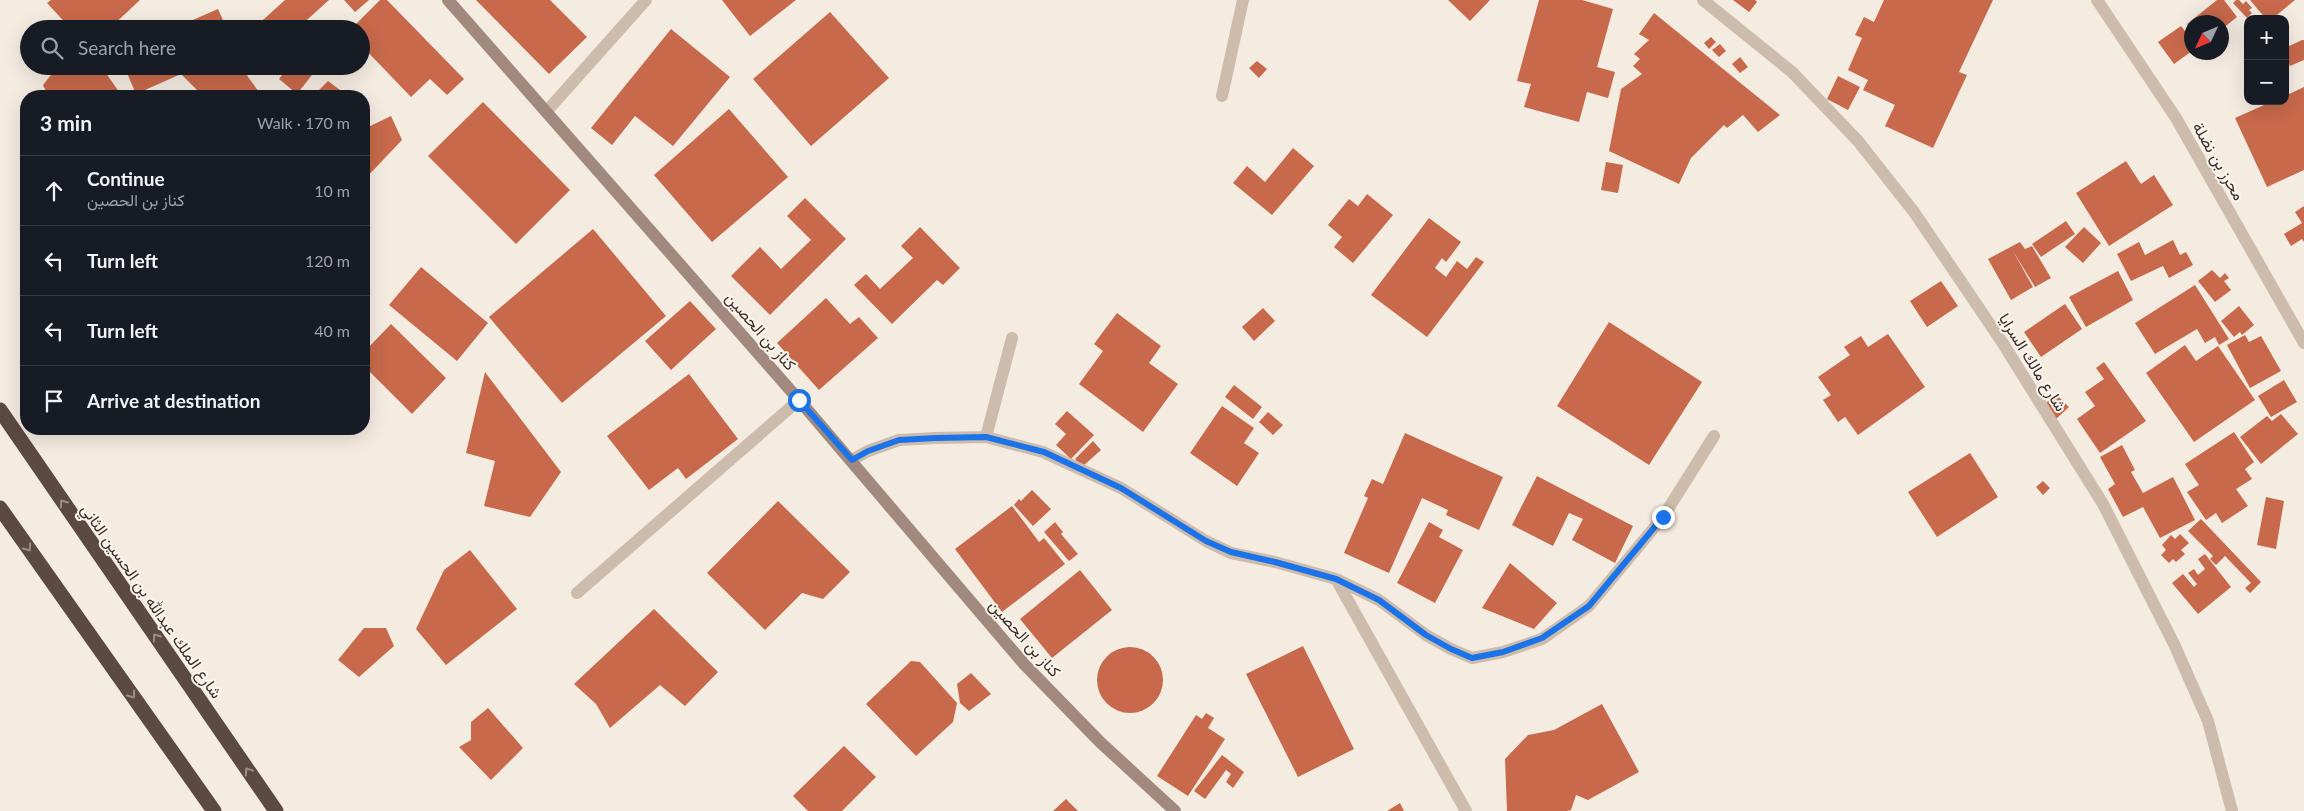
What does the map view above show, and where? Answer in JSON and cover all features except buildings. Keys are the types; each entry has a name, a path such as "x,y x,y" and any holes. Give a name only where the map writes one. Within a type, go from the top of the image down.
{"highway":[{"name":"شارع الملك عبدالله بن الحسين الثاني","path":"0,410 276,811"},
{"path":"0,508 214,811"}],"street":[{"name":"كناز بن الحصين","path":"448,0 852,460 1024,664 1100,742 1175,811"},
{"path":"546,112 646,0"},
{"path":"1222,96 1243,0"},
{"name":"شارع مالك السرايا","path":"1703,0 1792,72 1858,141 1914,212 2002,342 2103,504 2174,644 2208,721 2232,811"},
{"name":"محرز بن نضلة","path":"2097,0 2176,118 2304,343"},
{"path":"986,437 1012,338"},
{"path":"577,593 799,400"},
{"path":"852,460 868,451 899,440 986,437 1044,452 1121,488 1206,541 1231,552 1336,579 1379,600 1426,635 1472,658 1503,652 1542,638 1589,606 1663,517 1714,436"},
{"path":"1336,579 1466,811"}],"route":[{"path":"799,400 852,460 868,451 899,440 936,438 986,437 1044,452 1121,488 1206,541 1231,552 1336,579 1379,600 1426,635 1472,658 1503,652 1542,638 1589,606 1663,517"}]}
